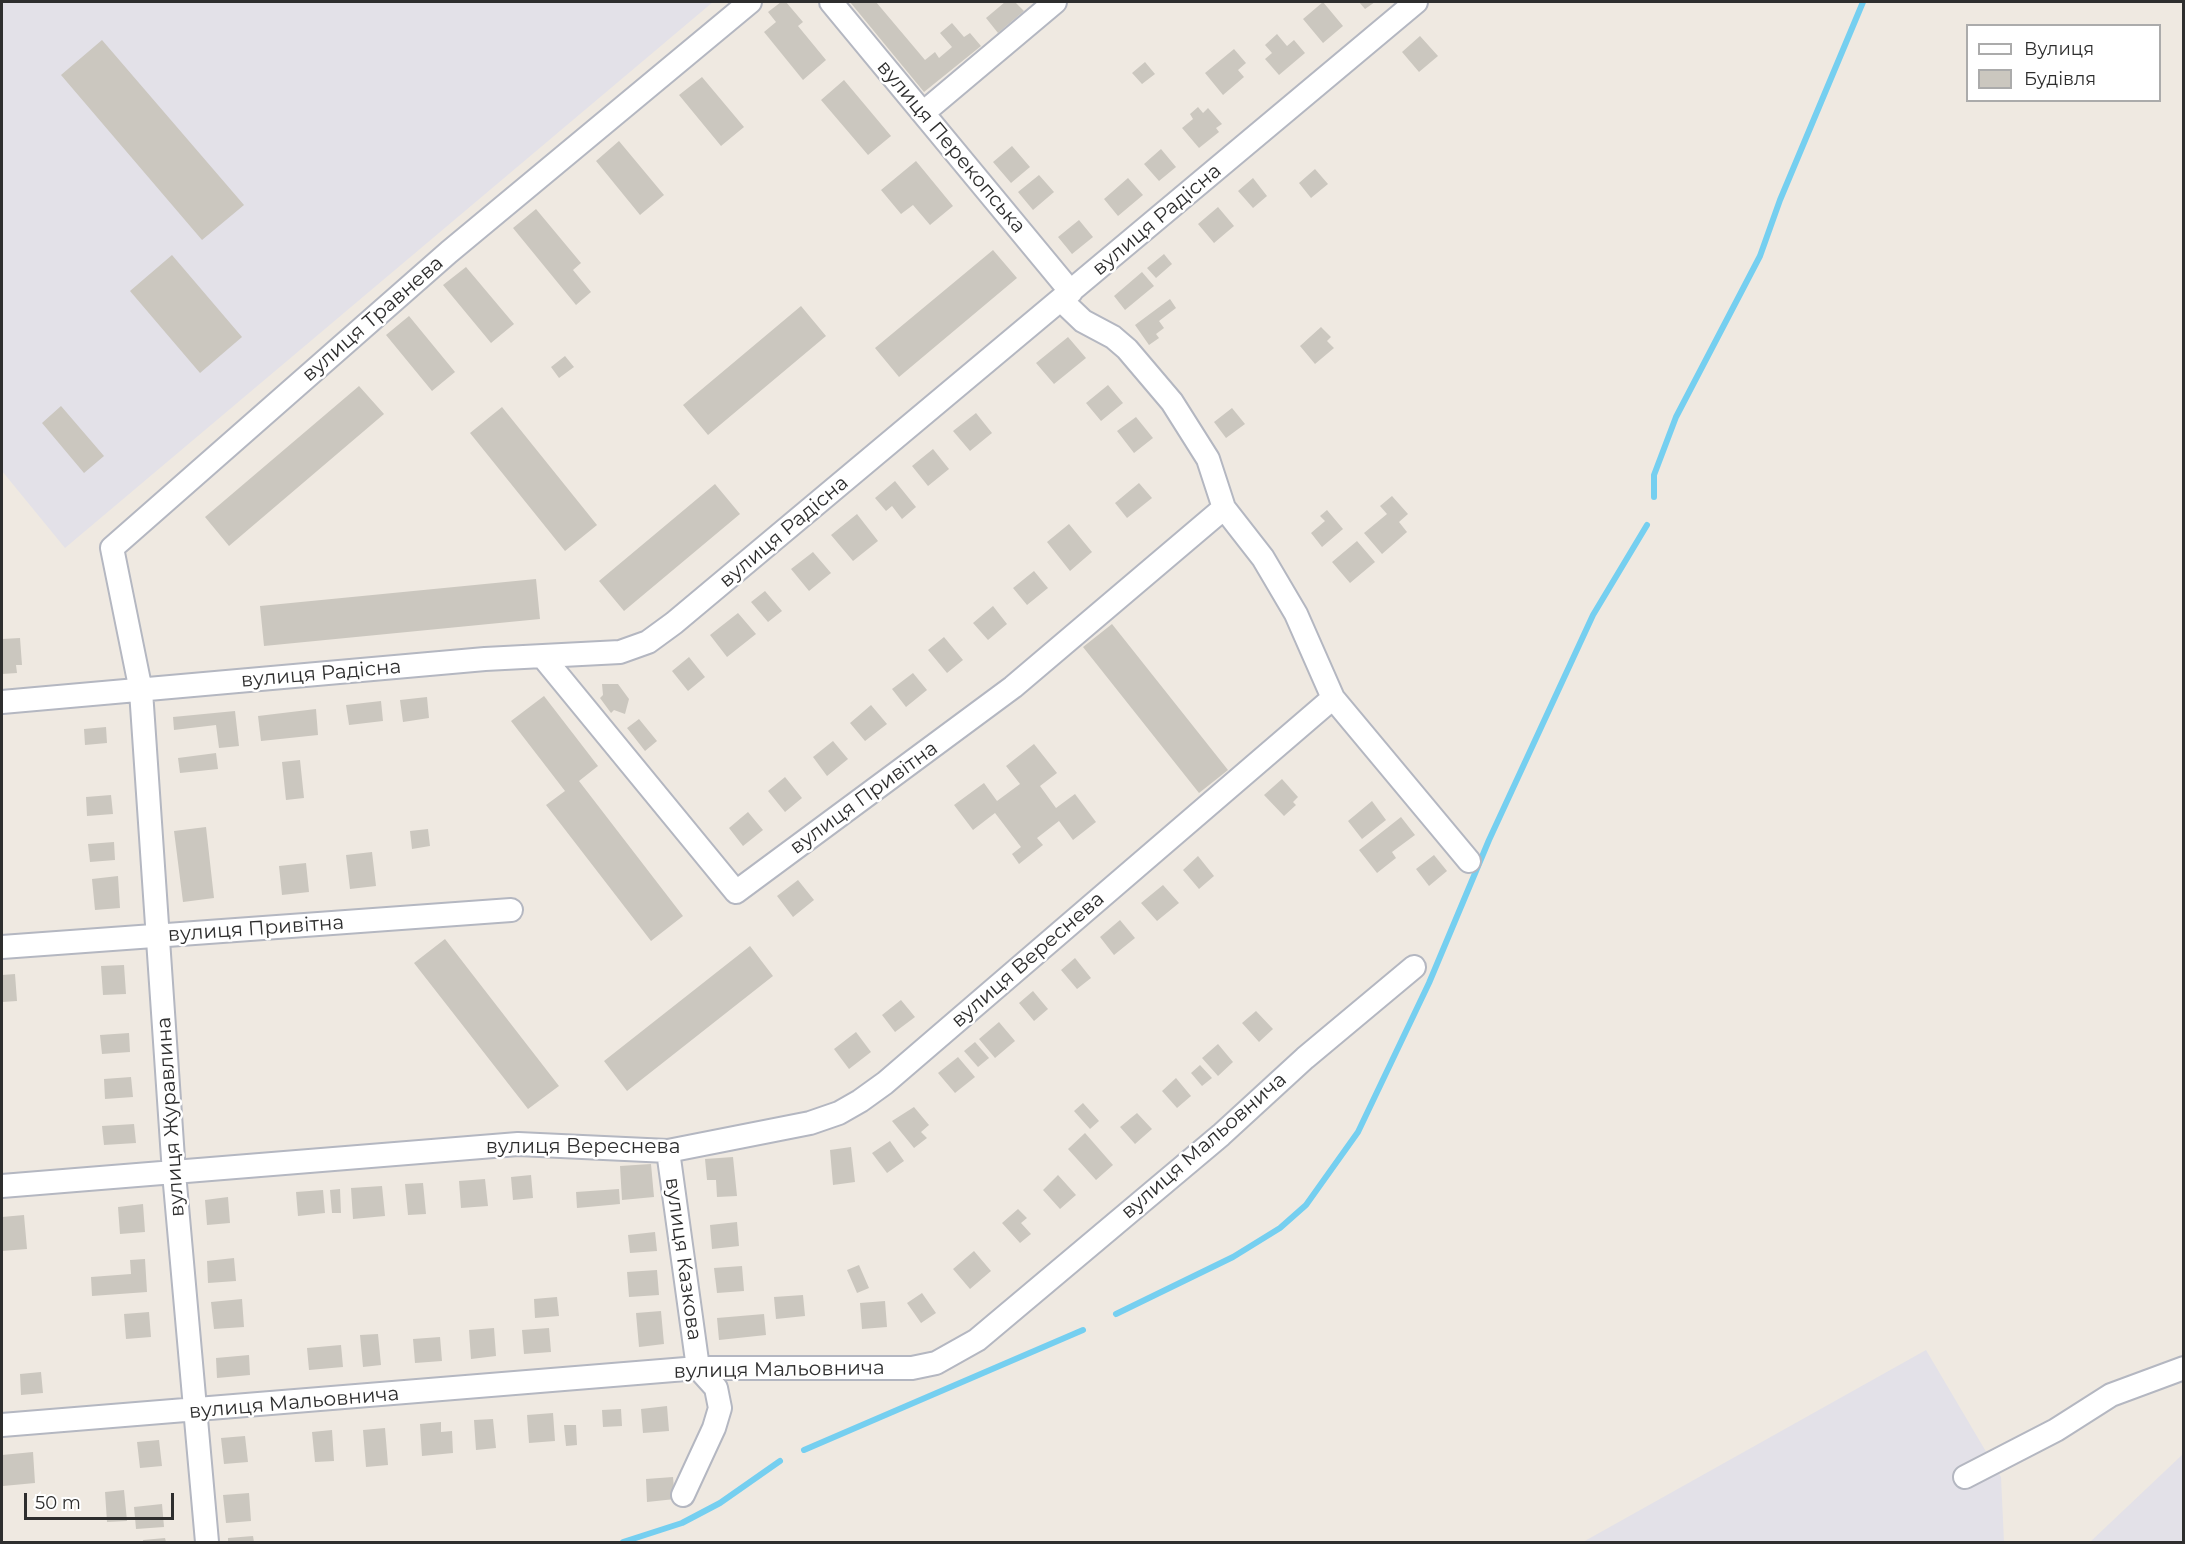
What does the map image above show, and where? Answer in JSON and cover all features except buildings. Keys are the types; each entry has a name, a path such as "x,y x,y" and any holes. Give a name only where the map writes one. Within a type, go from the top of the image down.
{"street":[{"name":"вулиця Травнева","path":"141,691 112,548 448,252 750,2"},
{"name":"вулиця Перекопська","path":"831,2 923,113 1083,321 1113,337 1127,349 1172,402 1208,459 1224,508 1263,558 1296,614 1333,698 1469,861"},
{"path":"923,113 1055,2"},
{"name":"вулиця Радісна","path":"2,702 485,659 620,652 648,642 683,616 1416,2"},
{"name":"вулиця Привітна","path":"543,657 736,892 1013,687 1224,508"},
{"name":"вулиця Журавлина","path":"141,691 160,937 174,1173 207,1542"},
{"name":"вулиця Вереснева","path":"2,1186 518,1144 668,1151 810,1123 860,1101 1333,698"},
{"name":"вулиця Привітна","path":"2,946 160,937 511,910"},
{"name":"вулиця Мальовнича","path":"2,1425 195,1412 698,1368 912,1368 936,1363 977,1340 1221,1135 1305,1058 1414,966"},
{"name":"вулиця Казкова","path":"668,1151 698,1368 716,1388 720,1408 714,1428 682,1495"},
{"path":"1965,1477 2047,1435 2111,1395 2184,1368"}],"shaded area":[{"path":"2,2 713,2 65,548 2,471"},
{"path":"1926,1350 2001,1477 2004,1542 1583,1542"},
{"path":"2183,1454 2183,1542 2090,1542"}],"waterway":[{"path":"1654,497 1654,475 1676,417 1760,256 1780,200 1863,2"},
{"path":"1116,1314 1233,1257 1280,1228 1306,1205 1358,1132 1429,983 1489,840 1593,615 1647,525"},
{"path":"804,1450 1083,1330"},
{"path":"623,1542 682,1523 720,1503 780,1461"}]}
